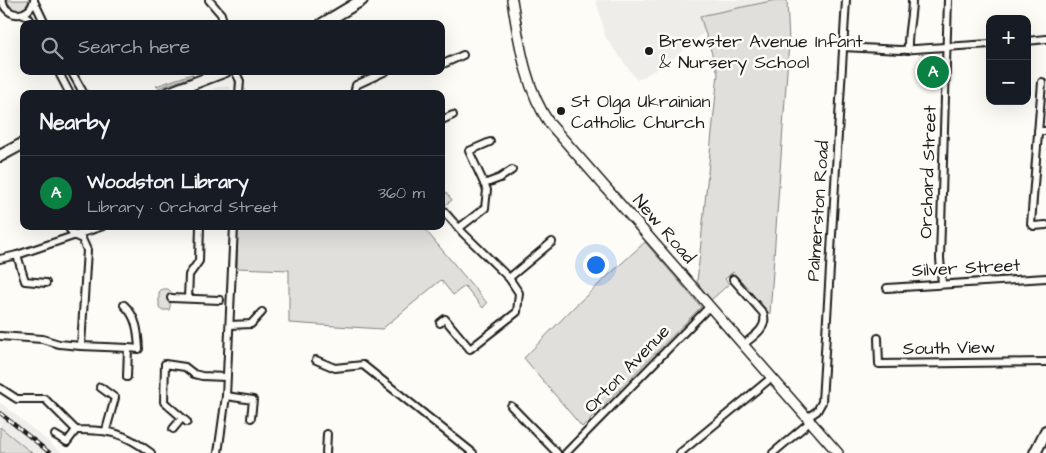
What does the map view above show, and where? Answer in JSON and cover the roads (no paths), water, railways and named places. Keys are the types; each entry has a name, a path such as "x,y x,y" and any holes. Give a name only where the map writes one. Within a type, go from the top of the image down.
{"main road":[{"path":"329,20 362,0"},
{"path":"178,90 216,75"},
{"path":"0,157 20,146"},
{"path":"0,157 20,152"},
{"path":"1035,453 1046,431"}],"street":[{"path":"2,0 6,10 15,15 30,10 34,1"},
{"path":"209,0 221,14 223,20"},
{"name":"New Road","path":"512,0 524,59 532,86 542,112 550,124 838,453"},
{"name":"Palmerston Road","path":"774,453 809,419 822,402 846,0"},
{"path":"908,50 907,37 911,22 912,0"},
{"name":"Orchard Street","path":"942,284 940,258 948,0"},
{"path":"34,1 43,20"},
{"path":"21,14 30,20"},
{"path":"1031,41 1046,39"},
{"path":"843,47 908,50 986,44"},
{"path":"445,63 463,56"},
{"path":"60,75 68,90"},
{"path":"72,75 82,90"},
{"path":"237,75 240,81 240,90"},
{"path":"355,90 356,85 377,75"},
{"path":"1042,82 1031,224 1034,226 1046,225"},
{"path":"445,118 453,115"},
{"path":"1038,131 1046,131"},
{"path":"459,228 485,208 487,190 469,151 490,142"},
{"path":"484,184 500,178 512,170"},
{"path":"440,323 445,319 470,348 517,312 519,293 510,278 445,212"},
{"path":"70,230 75,236 82,239 86,250 81,346"},
{"path":"0,259 92,230"},
{"path":"188,298 189,275 199,261 200,230"},
{"path":"218,453 226,396 234,230"},
{"path":"510,278 552,242"},
{"path":"17,255 25,282 46,283"},
{"name":"Silver Street","path":"887,288 1046,278"},
{"path":"733,279 765,317 763,327 744,344"},
{"path":"172,298 220,300"},
{"path":"0,336 81,346 138,349 134,318 124,305"},
{"name":"Orton Avenue","path":"566,453 710,306"},
{"path":"230,325 251,324 262,312"},
{"name":"South View","path":"878,338 879,364 1046,362"},
{"path":"128,348 128,377"},
{"path":"173,429 184,420 164,402 165,360 185,367 194,374 226,377"},
{"path":"316,360 336,368 362,365 473,453"},
{"path":"680,453 771,378"},
{"path":"100,387 115,398 106,430"},
{"path":"0,388 17,399 45,399 76,430 106,430 133,440 151,453"},
{"path":"226,396 253,400 251,418"},
{"path":"511,406 557,453"},
{"path":"55,434 67,442 76,430"},
{"path":"326,453 327,434"}],"railway":[{"path":"0,413 50,453"}],"place":[{"name":"Brewster Avenue Infant & Nursery School","path":"649,51"},
{"name":"Woodston Library","path":"933,72"},
{"name":"St Olga Ukrainian Catholic Church","path":"561,111"}]}
